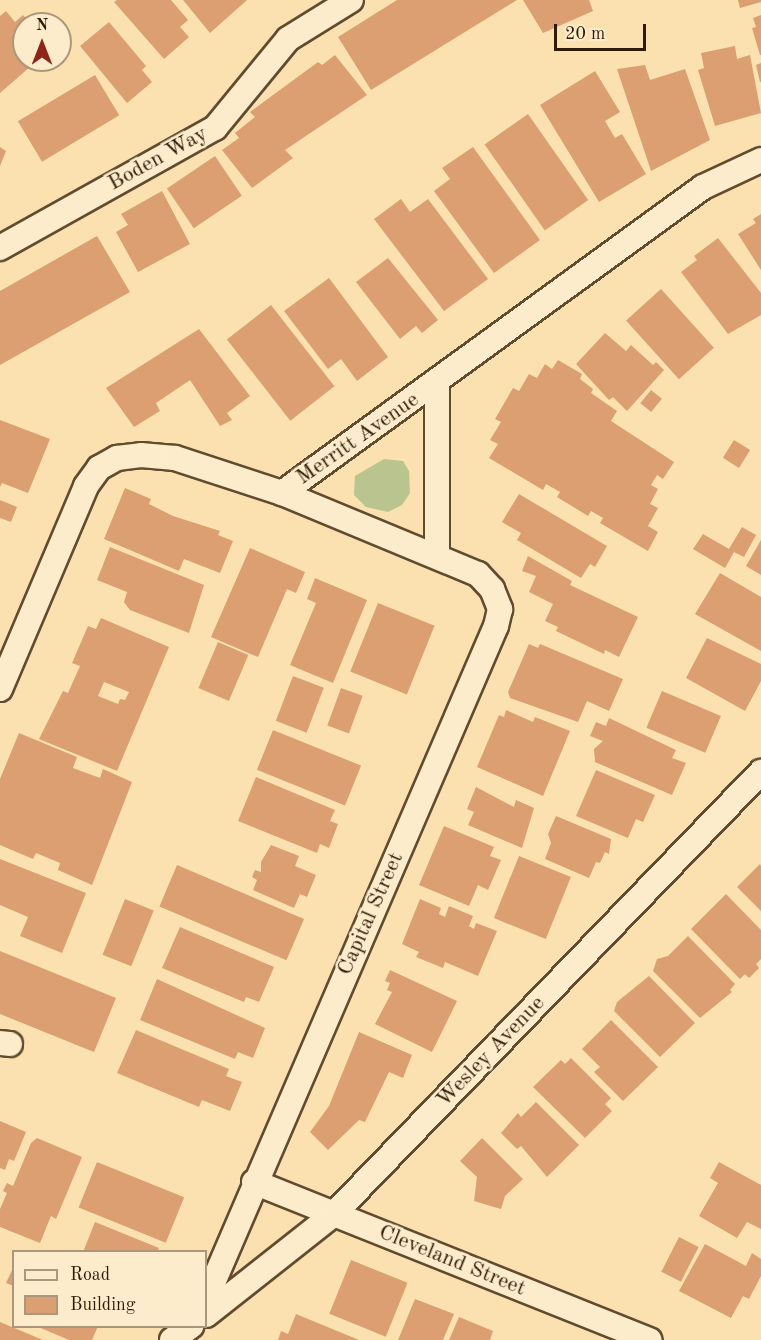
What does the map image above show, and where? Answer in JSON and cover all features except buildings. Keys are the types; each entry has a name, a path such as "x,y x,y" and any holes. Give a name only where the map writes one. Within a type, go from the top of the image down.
{"street":[{"name":"Boden Way","path":"0,248 215,128 288,39 351,0"},
{"name":"Merritt Avenue","path":"0,689 86,486 99,468 117,458 141,455 175,458 282,493 437,383 703,187 761,160"},
{"path":"437,383 437,555"},
{"name":"Capital Street","path":"207,1297 254,1182 496,626 500,609 492,589 478,574 437,555 282,493"},
{"name":"Wesley Avenue","path":"207,1315 334,1214 761,772"},
{"name":"Cleveland Street","path":"254,1182 650,1340"},
{"path":"172,1340 188,1328"}],"green space":[{"path":"384,459 403,461 409,471 410,493 402,505 388,512 366,507 354,495 355,476"}]}
